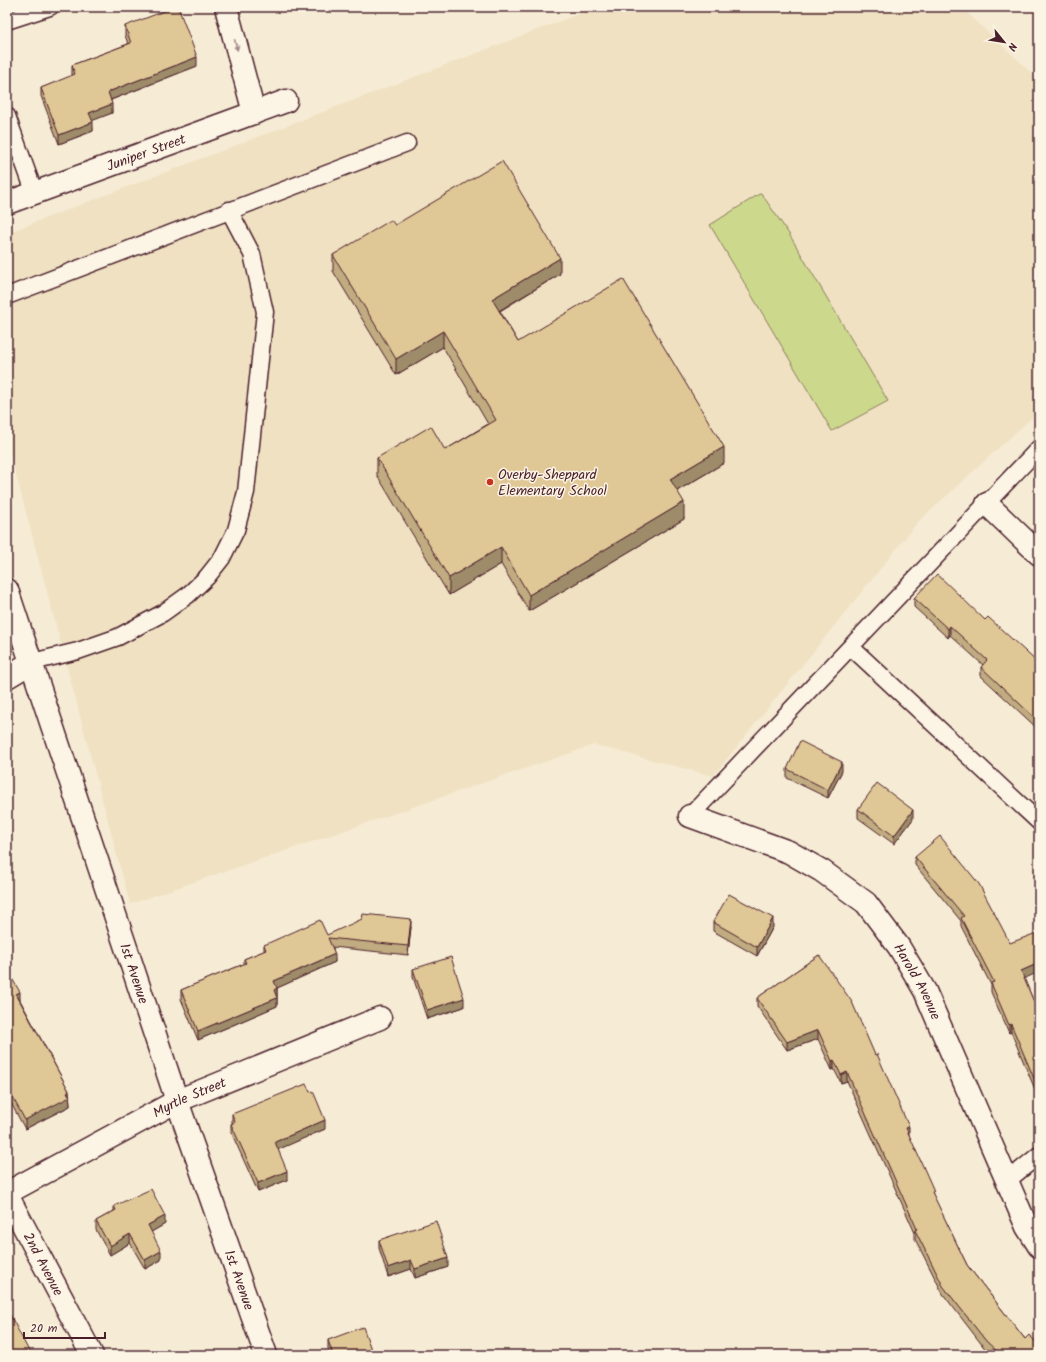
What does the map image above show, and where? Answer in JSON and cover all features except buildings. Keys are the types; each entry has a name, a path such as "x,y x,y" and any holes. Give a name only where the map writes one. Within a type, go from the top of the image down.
{"street":[{"path":"226,7 254,113"},
{"name":"Juniper Street","path":"7,203 286,101"},
{"path":"987,504 1039,554"},
{"name":"1st Avenue","path":"7,590 177,1101 266,1355"},
{"path":"7,677 32,662"},
{"name":"Harold Avenue","path":"690,816 789,852 822,871 866,903 899,947 925,991 1008,1180 1027,1227 1039,1246"},
{"name":"Myrtle Street","path":"7,1194 177,1101 380,1018"},
{"name":"2nd Avenue","path":"7,1194 92,1355"}],"lane":[{"path":"7,22 50,7"},
{"path":"7,116 35,194"},
{"path":"7,296 407,143"},
{"path":"32,662 78,650 118,637 163,613 188,595 207,577 222,558 236,530 246,492 264,312 252,254 229,210"},
{"path":"690,816 1039,448"},
{"path":"851,647 1039,822"},
{"path":"1008,1180 1039,1155"}],"shaded area":[{"name":"Overby-Sheppard Elementary School","path":"597,7 961,7 1039,80 1039,411 918,522 713,776 594,745 130,904 7,441 7,233"}],"green space":[{"path":"761,193 789,234 888,401 832,431 710,225"}],"place":[{"name":"Overby-Sheppard Elementary School","path":"490,482"}]}
